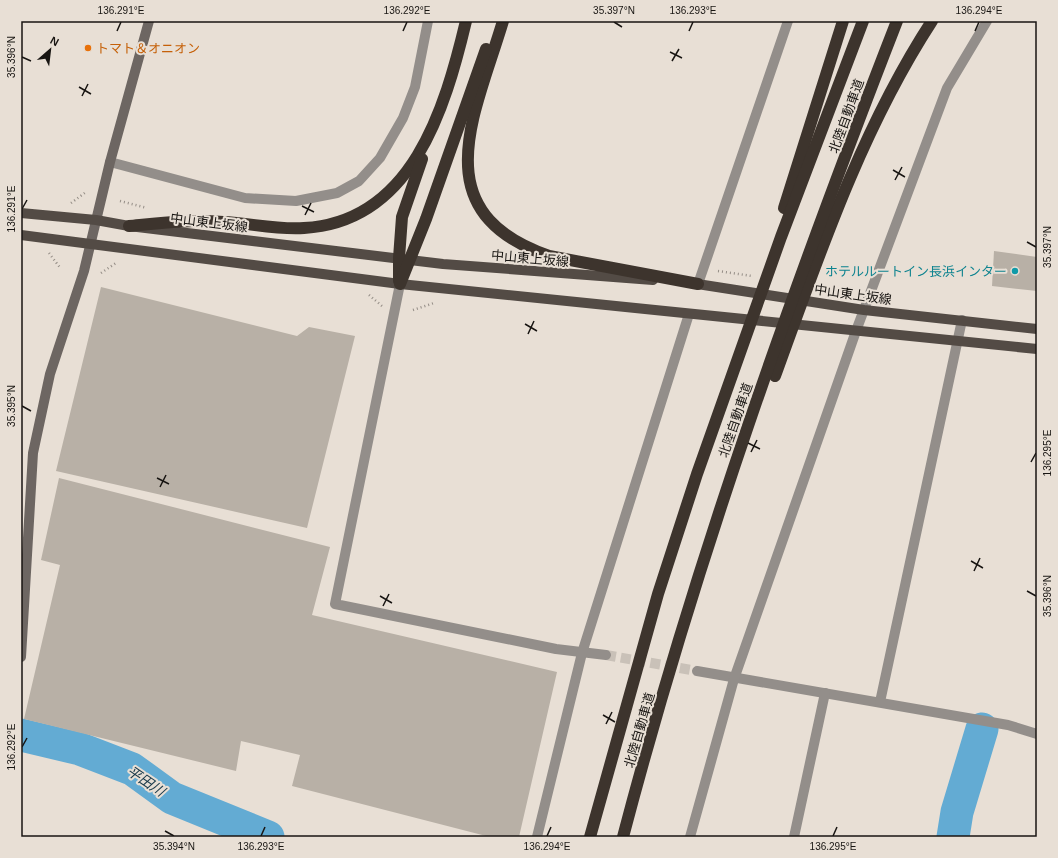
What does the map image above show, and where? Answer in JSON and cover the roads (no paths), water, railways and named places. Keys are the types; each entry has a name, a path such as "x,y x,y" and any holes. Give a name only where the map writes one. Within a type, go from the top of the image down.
{"highway":[{"path":"400,284 404,259 402,216 457,56 466,21"},
{"path":"404,259 496,21"},
{"path":"503,21 469,136 467,157 468,175 476,204 483,214 504,235 532,250 549,256 698,284"},
{"path":"778,236 843,21"},
{"name":"北陸自動車道","path":"590,837 658,594 778,236 863,21"},
{"name":"北陸自動車道","path":"624,837 656,720 689,611 710,558 772,372 898,21"},
{"path":"817,249 873,128 912,51 932,21"},
{"path":"129,226 176,222 223,222 271,228 305,228 345,219 375,205 398,185 408,172 435,120"}],"main road":[{"name":"中山東上坂線","path":"21,213 96,220 129,226 404,259 698,284 864,310 1037,328"},
{"path":"21,235 400,284 1037,349"}],"street":[{"path":"21,657 32,452 50,374 84,271 110,162 148,21"},
{"path":"110,162 245,198 296,201 337,193 359,181 380,158 403,118 415,87 428,21"},
{"path":"698,284 788,21"},
{"path":"690,837 734,679 856,331 947,88 987,21"},
{"path":"400,284 335,604 582,653 606,655"},
{"path":"537,837 582,653 689,314"},
{"path":"880,702 962,320"},
{"path":"697,671 734,679 880,702 1008,725 1037,734"},
{"path":"794,837 825,693"}],"waterway":[{"path":"953,837 957,812 982,729"},
{"name":"平田川","path":"21,735 80,749 132,769 172,798 268,837"}],"tunnel":[{"path":"606,655 697,671"}],"place":[{"name":"トマト＆オニオン","path":"88,48"},
{"name":"ホテルルートイン長浜インター","path":"1015,271"}]}
